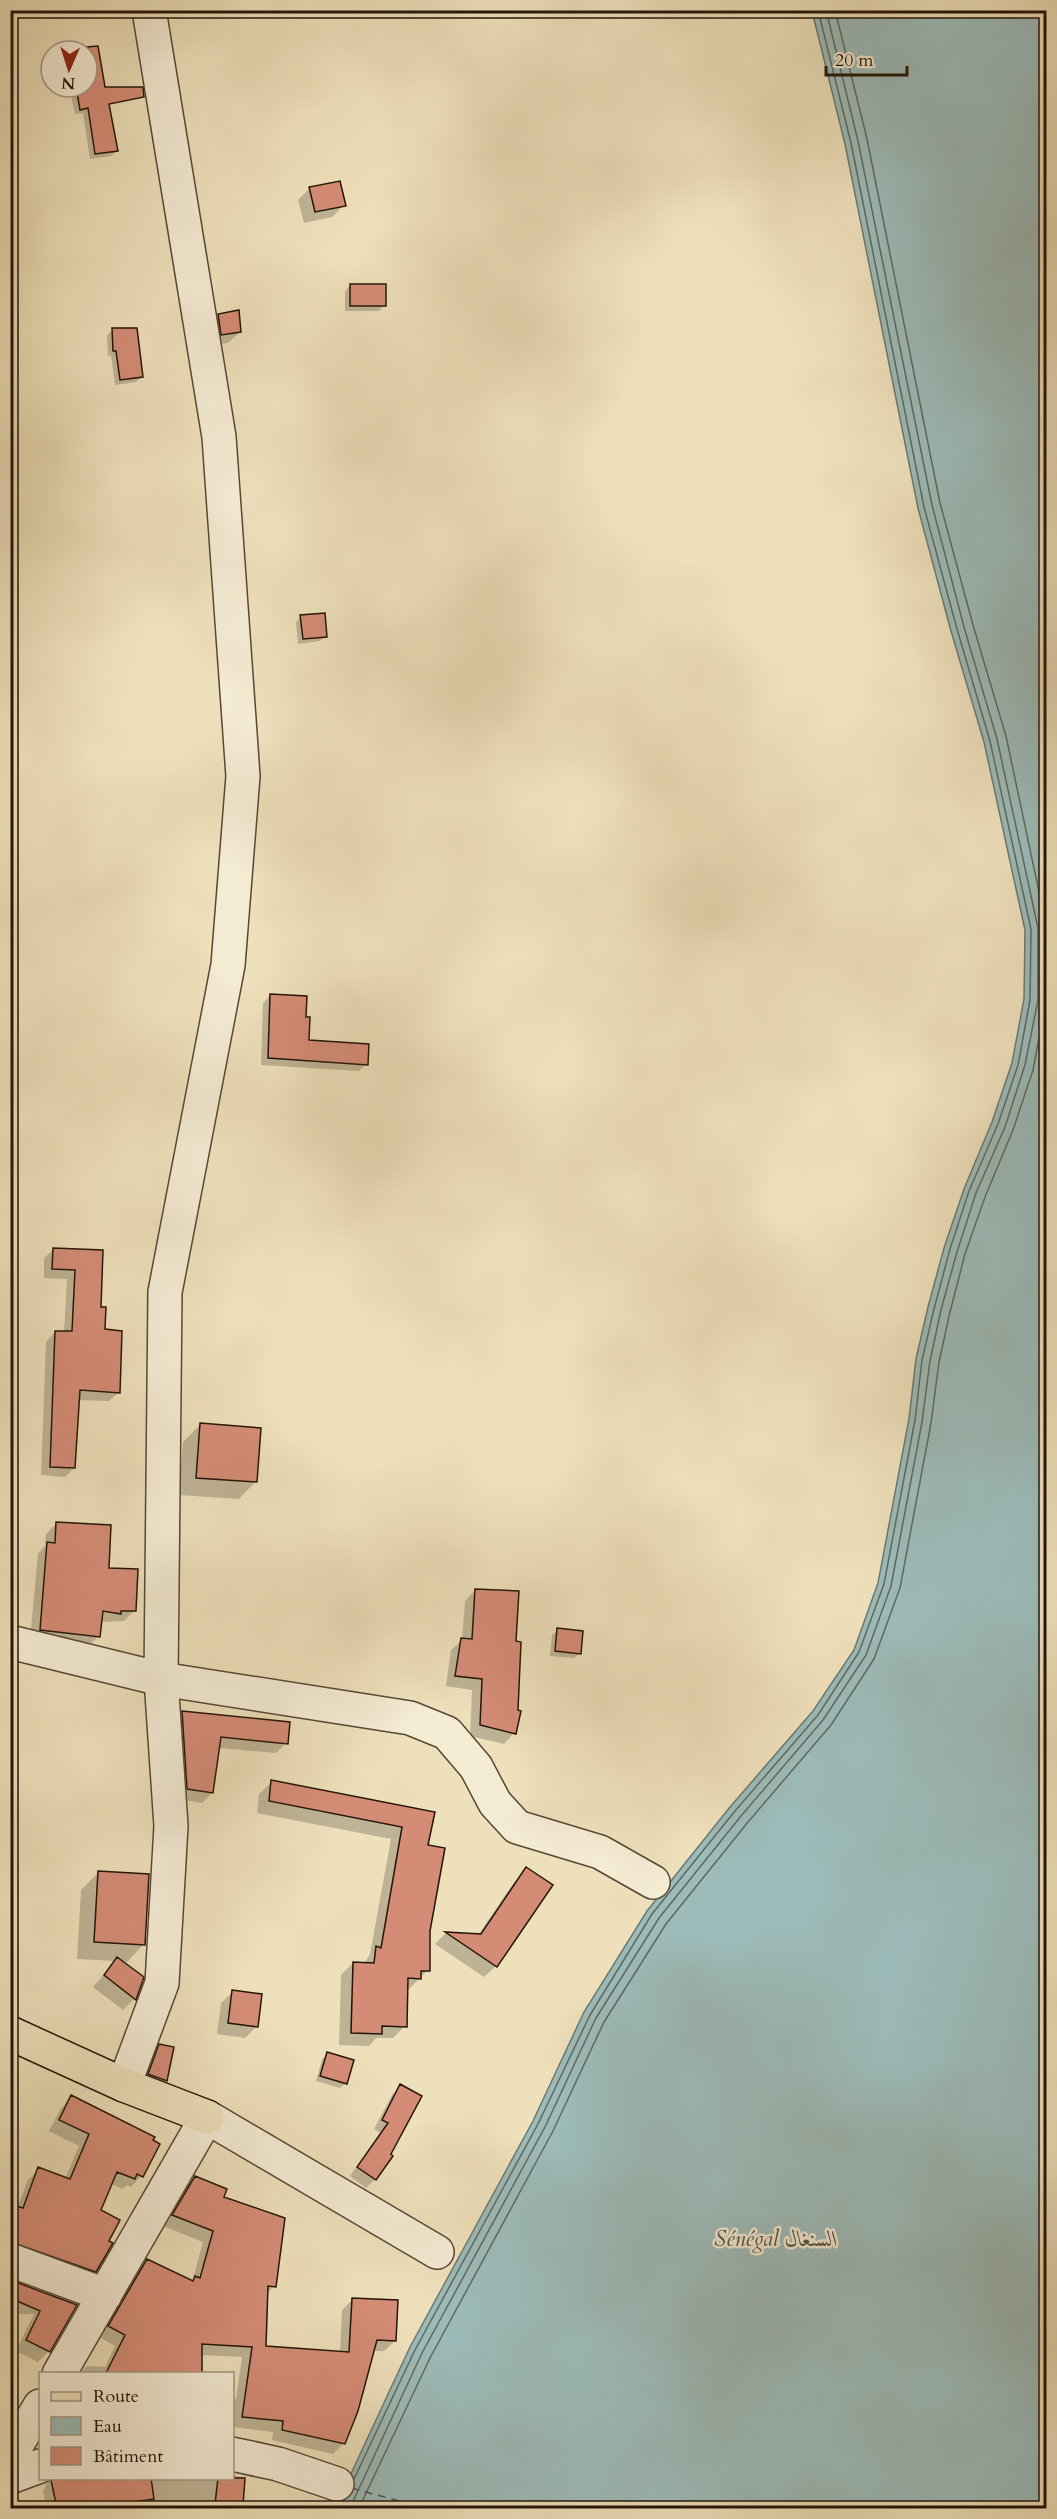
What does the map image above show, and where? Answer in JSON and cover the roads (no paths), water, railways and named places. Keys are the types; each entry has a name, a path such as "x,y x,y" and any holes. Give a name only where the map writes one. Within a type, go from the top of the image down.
{"main road":[{"path":"10,2034 124,2085 207,2117"}],"street":[{"path":"124,2085 162,1983 171,1826 161,1679 165,1292 228,965 243,776 219,437 149,10"},
{"path":"10,1642 161,1679 410,1718 447,1733 476,1767 495,1803 517,1827 600,1852 653,1881"},
{"path":"60,2372 207,2117 437,2252"},
{"path":"10,2260 105,2295"},
{"path":"10,2456 39,2408"},
{"path":"234,2454 278,2464 337,2484"},
{"path":"10,2477 39,2466"}],"water":[{"name":"Sénégal السنغال","path":"812,11 1046,11 1046,2508 335,2508 410,2347 533,2121 584,2012 647,1911 730,1807 813,1711 854,1650 878,1583 909,1419 916,1359 928,1307 944,1248 964,1189 992,1122 1012,1063 1024,999 1025,930 984,742 918,508 845,144"}]}
